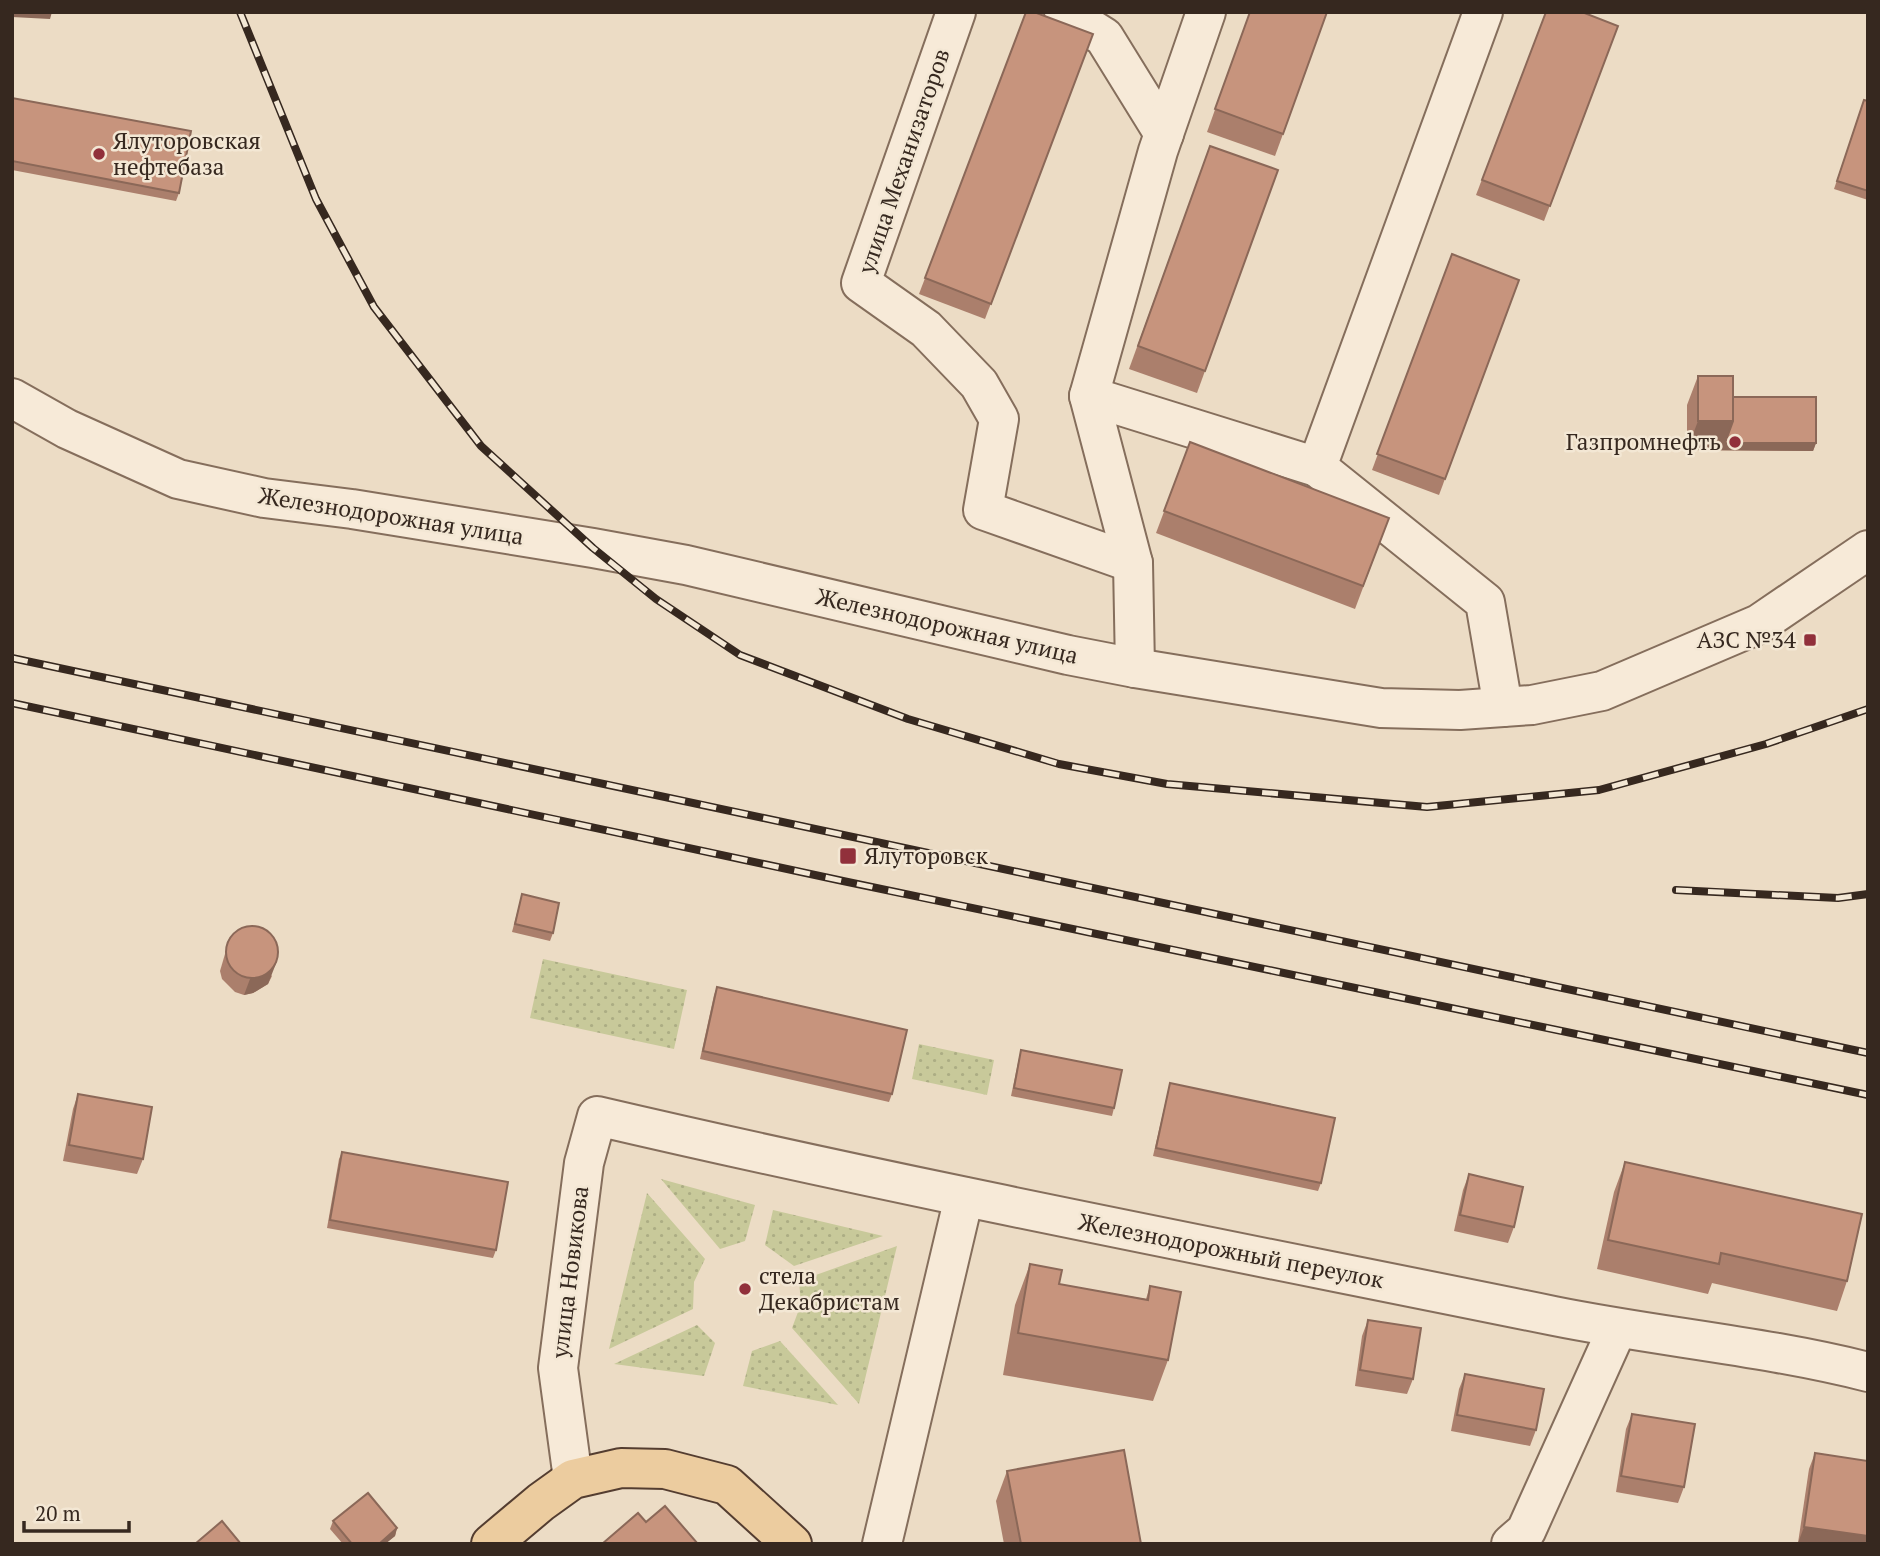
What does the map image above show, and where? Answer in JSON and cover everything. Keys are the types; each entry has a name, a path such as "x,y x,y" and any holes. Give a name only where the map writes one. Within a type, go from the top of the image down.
{"main road":[{"path":"491,1544 573,1479 621,1468 666,1469 727,1485 792,1544"}],"street":[{"name":"улица Механизаторов","path":"956,12 862,283 926,329 979,384 999,419 983,510 1133,563"},
{"path":"1065,12 1104,37 1164,134"},
{"path":"1135,668 1133,563 1089,396 1164,134 1206,12"},
{"path":"1317,467 1483,12"},
{"path":"1089,396 1317,467 1485,602 1503,707"},
{"name":"Железнодорожная улица","path":"12,398 67,429 178,479 264,498 365,511 686,565 1135,668 1381,708 1460,710 1532,705 1602,691 1759,624 1868,550"},
{"name":"Железнодорожный переулок","path":"597,1116 777,1158 1617,1329 1822,1361 1868,1372"},
{"name":"улица Новикова","path":"573,1479 558,1368 584,1163 597,1116"},
{"path":"882,1544 964,1197"},
{"path":"1511,1544 1526,1531 1617,1329"}],"green space":[{"path":"543,959 687,990 674,1049 530,1018"},
{"path":"919,1044 994,1060 987,1095 912,1079"},
{"path":"661,1179 755,1205 745,1241 720,1249"},
{"path":"647,1193 705,1259 694,1282 693,1309 609,1349"},
{"path":"773,1210 883,1236 794,1266 765,1245"},
{"path":"897,1246 859,1404 792,1328 801,1304 799,1281"},
{"path":"697,1325 715,1343 704,1376 614,1364"},
{"path":"780,1341 838,1405 743,1386 752,1351"}],"building":[{"path":"1026,12 1034,12 1093,34 991,304 925,278"},
{"path":"1250,12 1327,12 1283,134 1215,109"},
{"path":"1546,12 1582,12 1618,26 1550,206 1482,180"},
{"name":"Ялуторовская нефтебаза","path":"12,98 191,131 179,193 12,161"},
{"path":"1864,100 1868,101 1868,191 1837,181"},
{"path":"1210,146 1278,170 1205,371 1138,346"},
{"path":"1452,254 1519,280 1445,479 1377,454"},
{"path":"1698,376 1733,376 1733,421 1698,421"},
{"path":"1733,397 1816,397 1816,443 1725,443 1733,421"},
{"path":"1190,442 1389,518 1363,586 1164,511"},
{"path":"522,894 559,903 553,933 515,924"},
{"path":"252,926 262,928 270,934 276,942 276,962 270,970 262,976 252,978 242,976 234,970 228,962 226,952 228,942 234,934 242,928"},
{"path":"717,987 907,1030 892,1094 703,1051"},
{"path":"1021,1050 1122,1070 1114,1108 1014,1088"},
{"path":"1170,1083 1335,1118 1321,1183 1156,1148"},
{"path":"78,1094 152,1107 143,1159 69,1145"},
{"path":"342,1152 508,1182 496,1250 330,1220"},
{"path":"1625,1162 1862,1214 1847,1281 1721,1253 1719,1264 1608,1240"},
{"path":"1469,1174 1523,1187 1514,1227 1460,1215"},
{"path":"1030,1264 1062,1270 1059,1284 1148,1300 1150,1286 1181,1292 1168,1360 1018,1333"},
{"path":"1368,1320 1421,1328 1413,1379 1360,1370"},
{"path":"1465,1374 1544,1389 1536,1430 1457,1415"},
{"path":"1632,1414 1695,1424 1684,1487 1621,1476"},
{"path":"1124,1450 1141,1544 1021,1544 1007,1471"},
{"path":"1815,1453 1868,1461 1868,1536 1804,1527"},
{"path":"368,1493 397,1528 379,1544 352,1544 333,1521"},
{"path":"665,1506 698,1544 602,1544 638,1513 646,1522"},
{"path":"222,1521 241,1544 195,1544"}],"railway":[{"path":"240,12 316,199 374,307 481,446 593,548 656,599 740,655 908,719 1059,764 1167,784 1427,807 1599,790 1766,744 1868,709"},
{"path":"12,658 1868,1053"},
{"path":"12,703 843,881 1868,1095"},
{"path":"1676,890 1838,898 1868,894"}],"place":[{"name":"Ялуторовская нефтебаза","path":"99,154"},
{"name":"Газпромнефть","path":"1735,442"},
{"name":"АЗС №34","path":"1810,640"},
{"name":"Ялуторовск","path":"848,856"},
{"name":"стела Декабристам","path":"745,1289"}]}
